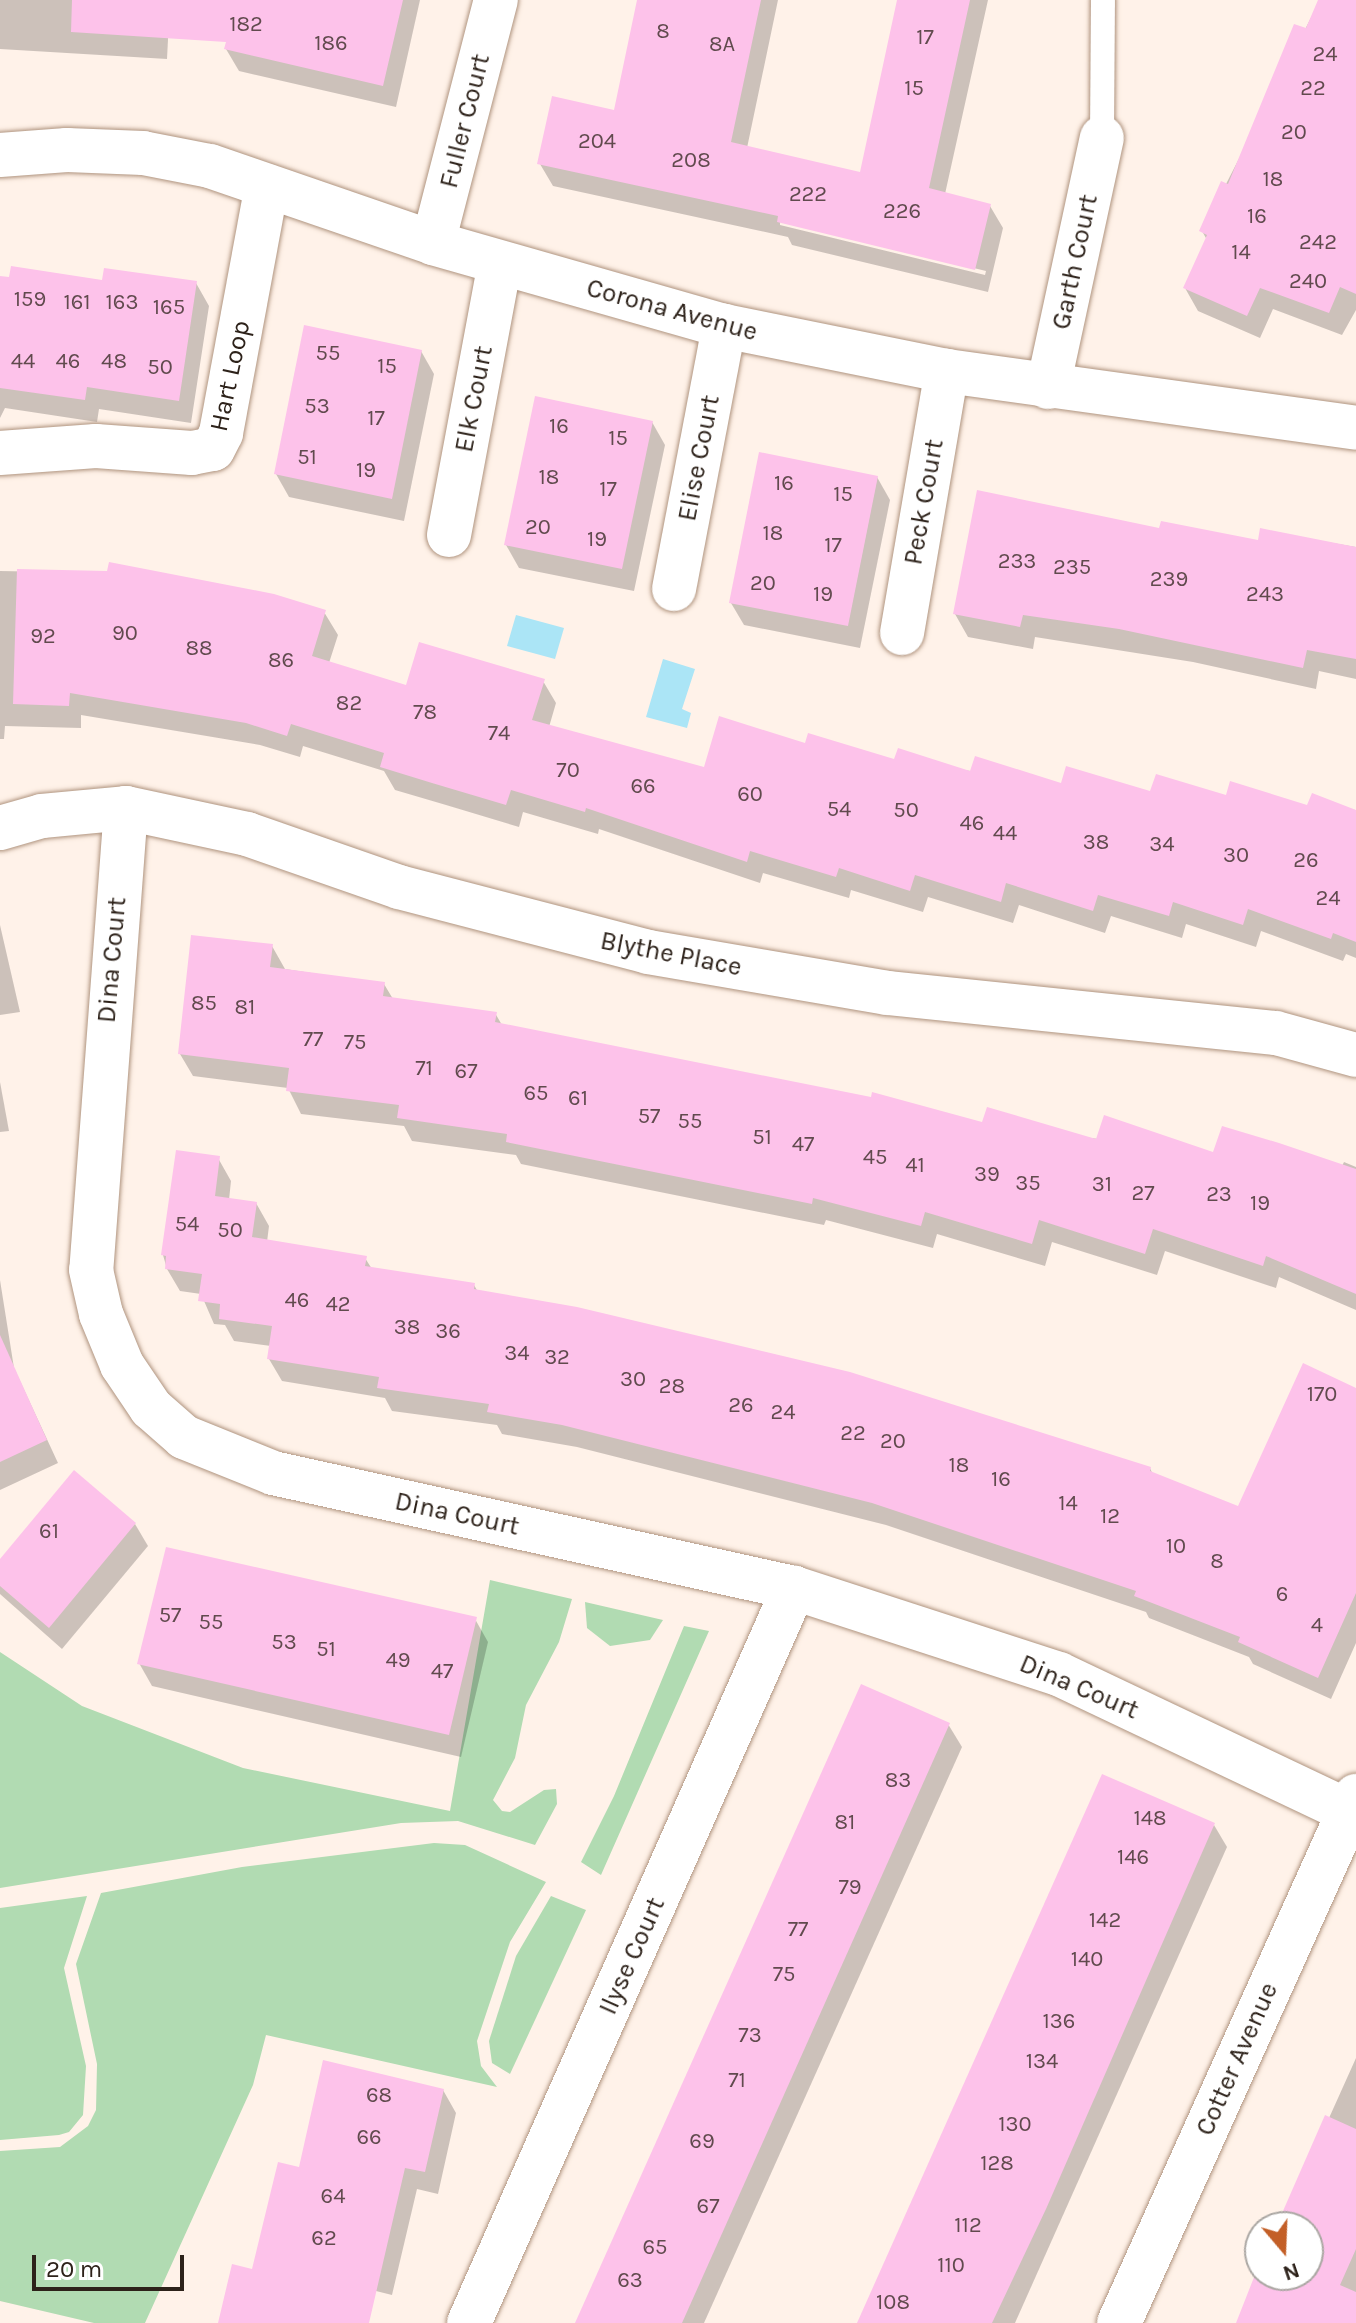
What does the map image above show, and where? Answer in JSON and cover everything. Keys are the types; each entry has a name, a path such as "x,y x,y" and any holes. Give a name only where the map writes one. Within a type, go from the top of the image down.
{"street":[{"name":"Fuller Court","path":"433,243 496,0"},
{"name":"Garth Court","path":"1048,387 1102,138"},
{"name":"Corona Avenue","path":"0,155 67,150 143,153 210,166 433,243 724,326 947,371 1356,428"},
{"name":"Hart Loop","path":"0,453 96,446 192,453 213,449 221,433 267,186"},
{"name":"Elk Court","path":"449,535 500,263"},
{"name":"Elise Court","path":"674,589 724,326"},
{"name":"Peck Court","path":"902,633 947,371"},
{"name":"Blythe Place","path":"0,828 42,816 126,808 247,834 399,887 648,952 887,993 1276,1033 1356,1055"},
{"name":"Dina Court","path":"126,808 91,1270 101,1314 122,1365 151,1408 184,1437 273,1473 794,1588 1059,1674 1352,1804"},
{"name":"Ilyse Court","path":"469,2323 794,1588"},
{"name":"Cotter Avenue","path":"1119,2323 1352,1804"}],"lane":[{"path":"1102,138 1103,0"}],"green space":[{"path":"490,1580 572,1599 559,1642 526,1705 515,1758 493,1800 502,1811 510,1812 544,1790 556,1789 557,1804 535,1845 458,1821 401,1823 0,1888 0,1652 82,1706 243,1768 450,1811"},
{"path":"585,1602 663,1620 650,1640 610,1646 587,1628"},
{"path":"684,1626 709,1631 601,1875 581,1862 614,1796"},
{"path":"434,1843 465,1845 546,1882 510,1942 477,2041 481,2066 497,2087 266,2035 253,2085 145,2323 94,2323 0,2301 0,2151 60,2147 88,2126 96,2110 97,2064 76,1964 101,1893 242,1867"},
{"path":"87,1896 64,1968 86,2066 83,2115 69,2132 0,2140 0,1908"},
{"path":"551,1896 586,1910 510,2074 492,2063 489,2041 516,1956"}],"water":[{"path":"516,615 564,628 555,659 507,646"},
{"path":"663,659 695,669 682,709 691,713 687,728 646,717"}],"building":[{"path":"72,0 403,0 383,86 224,49 226,42 71,32"},
{"path":"637,0 761,0 731,142 860,172 897,0 970,0 929,188 991,204 975,270 777,222 778,216 537,164 552,96 614,110"},
{"path":"1318,0 1356,0 1356,294 1340,287 1329,313 1260,288 1247,316 1183,288 1207,235 1199,231 1221,181 1228,184 1294,24 1306,28"},
{"path":"11,266 102,280 104,268 197,281 179,401 87,387 85,400 0,388 0,276 9,277"},
{"path":"304,325 422,350 392,499 274,474"},
{"path":"535,396 653,421 622,569 504,545"},
{"path":"759,452 878,476 848,626 729,603"},
{"path":"977,490 1159,528 1161,521 1258,540 1260,528 1356,547 1356,659 1307,650 1303,668 1119,629 1023,615 1020,627 953,614"},
{"path":"109,562 274,594 326,610 312,656 406,685 419,642 545,679 532,720 704,767 719,716 805,743 808,733 894,759 898,748 970,771 975,756 1061,783 1066,766 1150,791 1156,774 1226,795 1230,781 1307,805 1312,793 1356,810 1356,942 1333,933 1331,939 1248,909 1243,925 1173,902 1169,916 1098,895 1093,911 1006,883 1001,902 915,875 910,891 839,868 836,877 750,851 747,862 586,808 585,812 511,790 506,805 432,783 380,767 384,753 291,724 287,736 246,723 70,693 69,706 13,704 17,569 107,571"},
{"path":"191,935 273,944 270,967 385,982 383,996 497,1012 495,1022 871,1097 872,1092 982,1122 987,1107 1096,1139 1104,1115 1213,1152 1222,1126 1279,1143 1356,1169 1356,1294 1266,1256 1263,1266 1153,1229 1145,1254 1039,1220 1032,1244 925,1212 921,1226 813,1198 812,1204 506,1142 507,1134 397,1118 399,1105 286,1091 289,1068 178,1054"},
{"path":"176,1150 220,1156 215,1196 257,1202 252,1237 367,1256 365,1266 475,1283 474,1289 577,1307 850,1372 1151,1467 1150,1471 1238,1506 1303,1363 1356,1388 1356,1593 1318,1678 1238,1642 1240,1637 1134,1596 1136,1591 872,1503 562,1425 487,1412 489,1404 377,1388 379,1377 267,1359 272,1326 219,1319 220,1304 198,1301 202,1274 165,1269 166,1256 161,1255"},
{"path":"0,1335 47,1440 0,1462"},
{"path":"74,1470 136,1523 49,1628 0,1586 0,1559"},
{"path":"166,1547 477,1617 449,1735 137,1664"},
{"path":"861,1684 950,1723 682,2323 575,2323"},
{"path":"1102,1774 1215,1823 1046,2209 992,2323 857,2323"},
{"path":"323,2060 444,2089 425,2172 405,2168 369,2323 218,2323 232,2264 252,2269 278,2162 299,2167"},
{"path":"1325,2115 1356,2129 1356,2249 1340,2285 1356,2292 1356,2323 1236,2323 1249,2291 1324,2291 1324,2211 1283,2211"}]}
